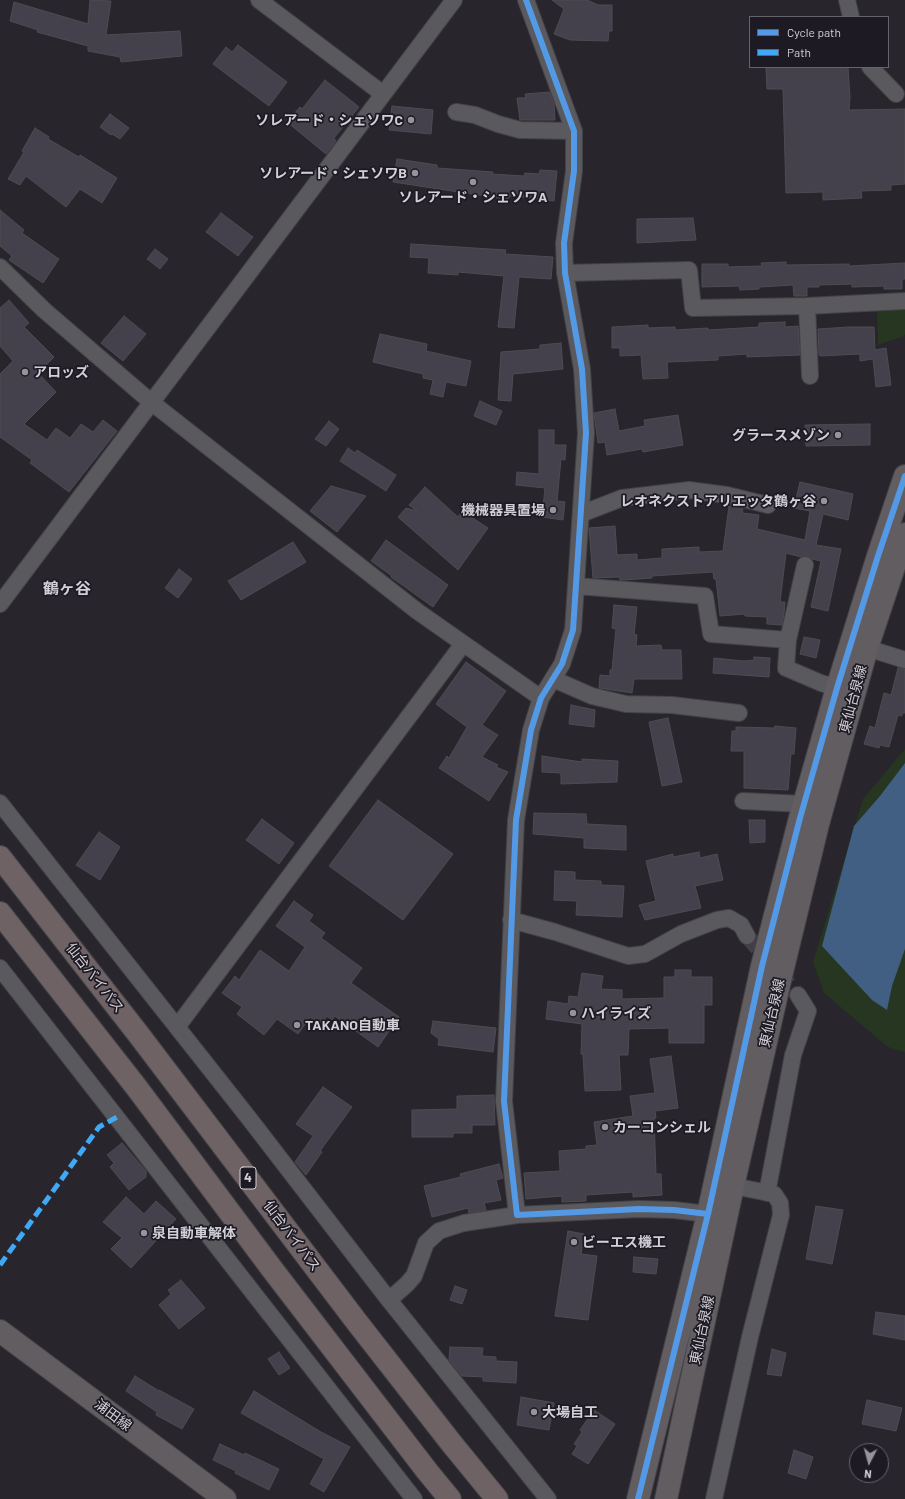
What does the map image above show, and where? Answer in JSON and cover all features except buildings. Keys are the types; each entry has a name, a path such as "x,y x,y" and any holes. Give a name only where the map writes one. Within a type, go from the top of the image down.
{"highway":[{"name":"仙台バイパス","path":"0,857 139,1035 356,1321 497,1499"},
{"path":"0,913 137,1088 272,1269 450,1499"}],"street":[{"path":"259,0 383,94"},
{"path":"0,604 454,0"},
{"path":"517,1215 504,1101 516,820 531,730 541,698 562,664 573,630 586,433 582,369 565,273 564,243 574,171 574,131 526,0"},
{"path":"847,0 851,16"},
{"path":"871,68 896,94"},
{"path":"456,112 475,115 520,130 574,131"},
{"path":"0,267 44,310 151,402 417,611 541,698"},
{"path":"565,273 690,270 693,308 807,306 905,300"},
{"path":"807,306 810,376"},
{"path":"638,1499 708,1214 762,966 804,804 837,688 878,556 905,476"},
{"path":"580,514 622,498 689,490 727,495 768,505"},
{"name":"東仙台泉線","path":"666,1499 733,1186 780,980 818,824 867,648 900,564 905,534"},
{"path":"805,565 788,640 786,668 837,688"},
{"path":"576,586 705,596 711,634 788,640"},
{"path":"177,1026 463,644"},
{"path":"867,648 905,660"},
{"path":"553,679 592,696 626,704 672,705 739,713"},
{"path":"743,801 804,804"},
{"path":"0,803 177,1026 389,1300 548,1499"},
{"path":"512,920 555,932 628,956 645,954 681,934 723,919 729,918 741,925 747,936"},
{"path":"0,968 414,1499"},
{"path":"767,1193 793,1055 808,1011 798,995"},
{"path":"714,1499 750,1337 781,1215 780,1203 774,1194 733,1186"},
{"path":"389,1300 414,1276 426,1243 439,1231 464,1223 517,1215 639,1209 674,1210 708,1214"},
{"name":"浦田線","path":"0,1331 226,1499"}],"green space":[{"path":"905,309 904,336 878,345 877,310"},
{"path":"905,749 905,1052 888,1047 824,993 813,962 863,799"}],"water":[{"path":"905,763 905,949 892,986 887,1010 872,1000 822,946 854,826 880,796"}],"tunnel":[{"path":"747,936 798,995"}],"marked path":[{"path":"0,1265 99,1127 117,1117"}],"cycle path":[{"path":"526,0 574,131 574,171 564,243 565,273 582,369 586,433 573,630 562,664 541,698 531,730 516,820 504,1101 517,1215 639,1209 674,1210 708,1214"},
{"path":"638,1499 708,1214 762,966 800,818 837,688 878,556 905,476"}],"place":[{"name":"ソレアード・シェソワC","path":"411,120"},
{"name":"ソレアード・シェソワB","path":"415,173"},
{"name":"ソレアード・シェソワA","path":"473,182"},
{"name":"アロッズ","path":"25,372"},
{"name":"グラースメゾン","path":"838,435"},
{"name":"レオネクストアリエッタ鶴ヶ谷","path":"824,501"},
{"name":"機械器具置場","path":"553,510"},
{"name":"ハイライズ","path":"573,1013"},
{"name":"TAKANO自動車","path":"297,1025"},
{"name":"カーコンシェル","path":"605,1127"},
{"name":"泉自動車解体","path":"144,1233"},
{"name":"ビーエス機工","path":"574,1242"},
{"name":"大場自工","path":"534,1412"}],"district":[{"name":"鶴ヶ谷","path":"67,589"}]}
